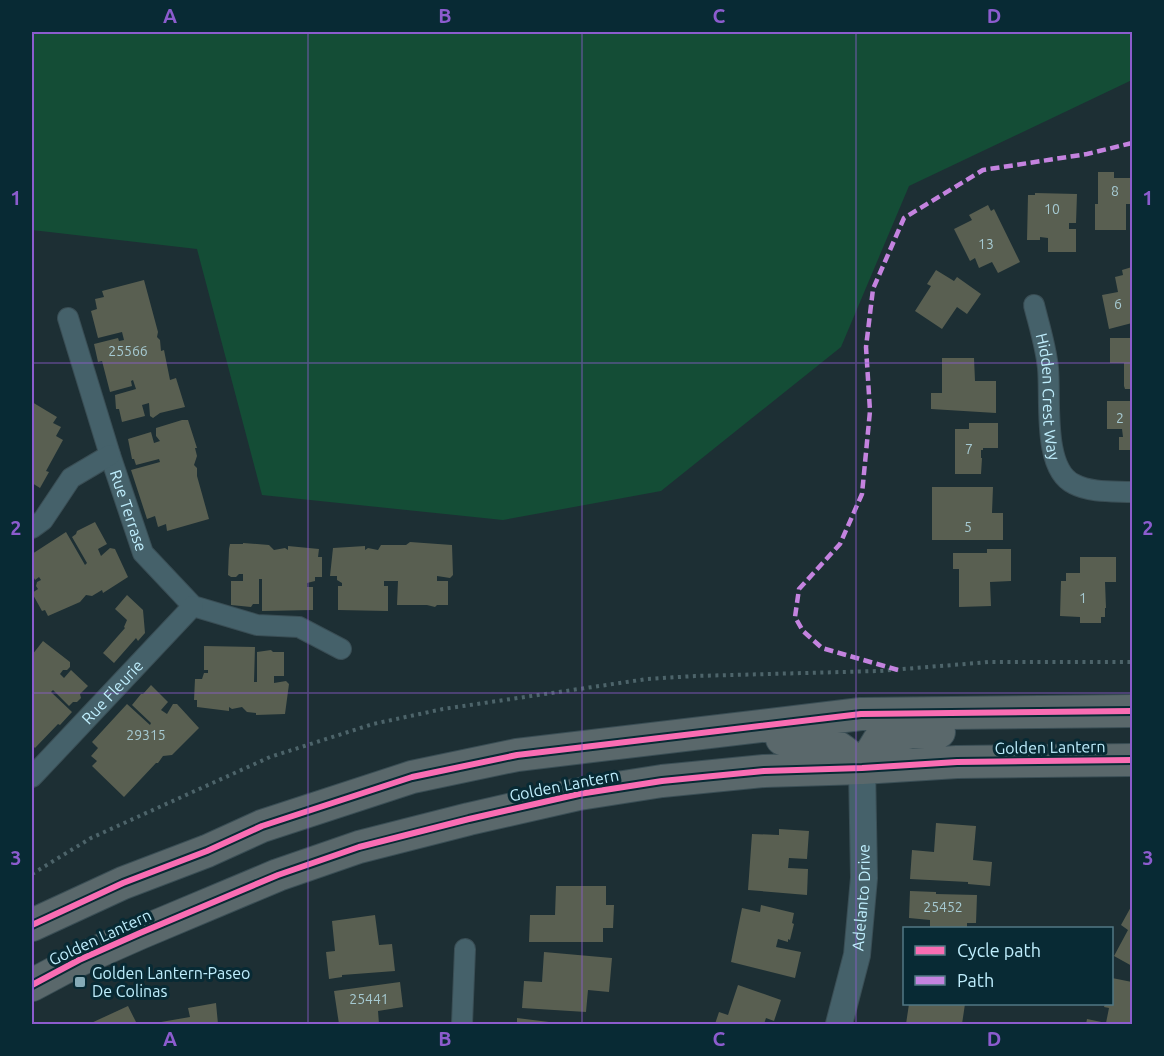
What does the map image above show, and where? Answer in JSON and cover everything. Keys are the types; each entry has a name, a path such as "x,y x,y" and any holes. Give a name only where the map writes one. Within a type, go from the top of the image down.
{"main road":[{"path":"653,739 680,746 819,738 842,748 862,768 879,740 911,732 1009,731 1043,725 1064,710"},
{"name":"Golden Lantern","path":"32,925 123,883 207,851 262,826 412,777 517,755 861,714 1132,711"},
{"name":"Golden Lantern","path":"32,985 79,960 278,875 359,848 436,827 579,794 764,771 957,762 1132,760"}],"street":[{"name":"Hidden Crest Way","path":"1034,305 1048,366 1055,461 1062,475 1073,484 1100,490 1132,492"},
{"name":"Rue Terrase","path":"68,318 143,553 193,606"},
{"path":"32,528 43,520 71,478 110,455"},
{"path":"193,606 257,625 300,627 341,649"},
{"name":"Rue Fleurie","path":"32,777 193,606"},
{"name":"Adelanto Drive","path":"839,1024 857,955 863,889 862,768"},
{"path":"462,1024 465,950"}],"path":[{"path":"32,874 91,838 270,757 373,724 443,709 647,680 694,676 879,671 989,662 1132,662"}],"green space":[{"path":"32,32 1132,32 1132,80 909,186 841,347 661,491 503,520 262,495 197,249 32,230"}],"building":[{"path":"1098,172 1114,172 1114,178 1132,178 1132,204 1126,204 1126,230 1095,230"},
{"path":"1035,193 1077,194 1076,223 1069,223 1069,229 1076,229 1076,252 1048,252 1048,238 1027,240 1028,195 1035,195"},
{"path":"988,205 991,211 994,209 1020,262 998,273 992,262 979,268 975,258 970,261 954,229 972,220 969,215"},
{"path":"1132,267 1132,313 1130,314 1132,323 1109,329 1102,295 1118,292 1115,277 1123,275 1122,270"},
{"path":"936,270 954,281 957,277 981,294 967,314 957,307 942,329 915,311 931,286 927,284"},
{"path":"144,280 170,380 176,378 185,407 160,413 153,418 150,416 149,403 142,405 145,416 122,422 119,409 116,409 115,395 136,389 133,380 131,381 132,386 110,392 102,361 98,362 94,344 118,338 119,341 124,340 122,332 98,338 91,311 97,309 95,299 104,297 102,291"},
{"path":"1110,338 1132,338 1132,389 1125,389 1124,386 1124,363 1110,363"},
{"path":"942,358 974,358 975,381 996,381 996,413 931,409 931,393 942,393"},
{"path":"1107,401 1131,401 1132,450 1119,450 1119,437 1123,437 1122,429 1107,429"},
{"path":"32,402 57,417 53,423 61,427 56,436 63,440 46,471 49,472 40,488 32,483"},
{"path":"188,420 197,448 195,448 197,456 194,465 197,468 197,476 209,519 167,531 166,524 158,527 155,516 147,519 131,470 160,462 159,459 136,465 132,459 128,439 151,432 154,443 160,441 156,436 156,428"},
{"path":"969,423 998,423 998,448 981,450 981,474 955,474 955,429 969,429"},
{"path":"932,487 993,487 992,513 1003,513 1003,540 932,540"},
{"path":"95,522 107,544 98,549 101,556 110,548 115,549 128,577 103,593 102,590 92,596 86,595 80,602 48,616 45,610 42,611 32,593 38,589 37,582 41,580 39,577 35,580 32,574 32,554 66,532 85,565 87,563 72,537 77,531"},
{"path":"410,542 452,545 453,575 450,578 437,576 437,581 448,581 448,605 435,607 397,605 398,581 384,581 384,586 388,586 388,611 338,610 338,586 342,586 342,583 337,580 337,576 330,576 333,548 365,546 365,550 368,548 378,550 381,545 406,545"},
{"path":"230,544 269,545 274,550 285,548 288,550 288,546 319,549 318,557 322,557 322,577 315,577 315,581 307,583 307,587 313,587 313,610 262,611 262,579 259,579 259,604 253,604 251,607 231,605 231,581 243,581 243,574 236,577 228,575 229,549"},
{"path":"987,549 1011,549 1011,581 990,582 991,606 959,607 959,569 953,569 953,553 987,553"},
{"path":"1080,557 1116,557 1116,582 1105,582 1106,608 1105,617 1101,617 1101,623 1080,623 1080,617 1060,616 1061,581 1066,581 1066,573 1080,573"},
{"path":"127,595 143,610 145,633 138,641 136,638 114,663 103,653 125,628 127,620 115,609"},
{"path":"43,641 70,662 70,667 60,674 64,678 71,670 88,686 80,694 81,698 69,706 53,690 51,692 72,712 35,748 32,745 32,655"},
{"path":"204,646 255,647 254,682 257,682 257,652 271,650 284,652 284,676 274,676 274,683 286,681 289,684 285,714 256,715 256,713 247,712 242,707 232,709 229,707 229,711 197,707 197,700 194,700 195,679 202,679 204,673 208,673 208,670 204,670"},
{"path":"151,685 168,702 161,710 167,714 173,704 177,704 199,728 172,755 163,756 124,797 92,766 97,761 91,756 98,748 92,742 127,704 150,725 151,723 132,705"},
{"path":"936,823 976,826 973,860 992,862 990,886 968,884 968,882 910,879 912,850 934,852"},
{"path":"779,829 809,831 807,859 789,858 788,868 808,869 807,895 748,890 752,834 779,835"},
{"path":"556,886 606,886 606,905 614,905 613,928 603,928 603,942 529,942 530,915 555,915"},
{"path":"910,891 977,895 976,923 967,923 967,927 930,927 930,920 909,918"},
{"path":"761,905 794,913 790,940 788,939 788,942 778,939 776,947 801,952 795,978 731,962 742,908 760,912"},
{"path":"1132,905 1132,966 1114,956 1128,930 1121,925"},
{"path":"375,915 379,945 392,944 395,971 342,975 342,977 329,979 326,952 335,951 332,921"},
{"path":"544,952 612,958 609,992 588,990 586,1012 522,1008 524,981 542,982"},
{"path":"1113,978 1132,982 1132,1024 1086,1024 1087,1019 1106,1023 1109,1008 1104,1007 1105,1005 1113,1005"},
{"path":"400,982 403,1007 378,1011 379,1024 339,1024 334,991"},
{"path":"738,985 781,1000 774,1021 766,1018 764,1024 715,1024 719,1012 728,1015"},
{"path":"216,1003 218,1024 162,1024 161,1022 190,1017 188,1008"},
{"path":"909,1005 965,1005 962,1024 906,1024"},
{"path":"128,1006 137,1024 89,1024"},
{"path":"517,1018 557,1023 557,1024 517,1024"}],"marked path":[{"path":"898,670 822,648 803,631 795,617 799,589 840,544 862,494 870,411 866,347 873,289 904,218 983,170 1087,154 1132,143"}],"cycle path":[{"path":"32,925 123,883 207,851 262,826 412,777 517,755 861,714 1132,711"},
{"path":"32,985 79,960 278,875 359,847 579,794 662,781 764,771 957,762 1132,760"}],"place":[{"name":"Golden Lantern-Paseo De Colinas","path":"80,982"}]}
